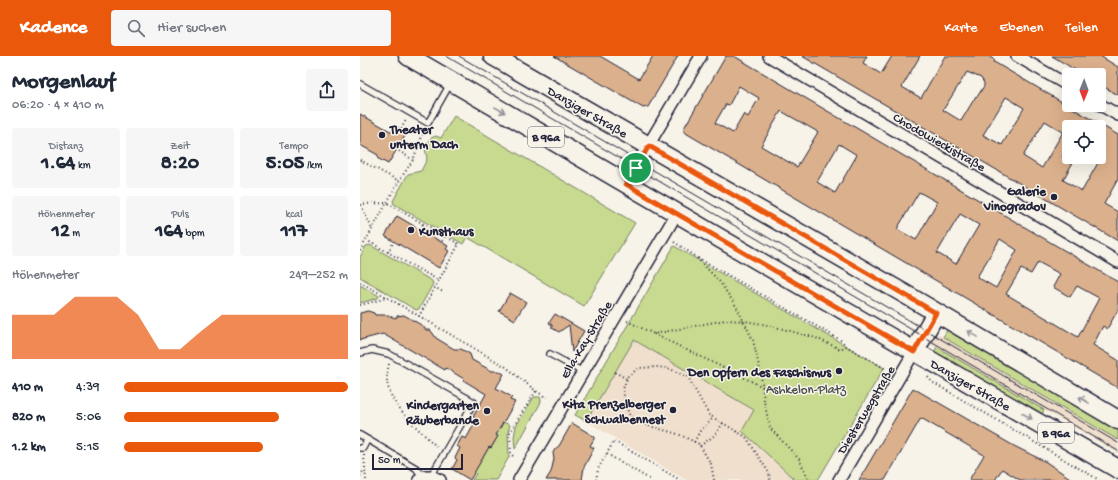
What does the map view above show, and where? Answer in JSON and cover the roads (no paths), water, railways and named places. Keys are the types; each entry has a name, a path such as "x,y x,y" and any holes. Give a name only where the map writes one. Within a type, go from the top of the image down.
{"main road":[{"name":"Danziger Straße","path":"408,56 914,352 1118,469"},
{"name":"Danziger Straße","path":"493,56 1118,420"},
{"path":"914,352 936,313"}],"street":[{"path":"626,184 701,56"},
{"name":"Chodowieckistraße","path":"769,56 1118,262"},
{"path":"1017,56 1062,82"},
{"path":"1106,108 1118,115"},
{"name":"Ella-Kay-Straße","path":"519,480 676,213"},
{"name":"Diesterwegstraße","path":"839,480 914,352"}],"lane":[{"path":"360,84 428,123 452,82"},
{"path":"360,353 372,350 393,356 474,402 428,478 416,468 360,435"},
{"path":"550,354 583,372"},
{"path":"361,448 368,440"}],"tram line":[{"path":"446,56 1118,451"},
{"path":"459,56 1118,443"}],"place":[{"name":"Theater unterm Dach","path":"382,135"},
{"name":"Galerie Vinogradov","path":"1054,197"},
{"name":"Kunsthaus","path":"411,230"},
{"name":"Den Opfern des Faschismus","path":"839,371"},
{"name":"Kita Prenzelberger Schwalbennest","path":"673,410"},
{"name":"Kindergarten Räuberbande","path":"487,411"}],"park label":[{"name":"Ashkelon-Platz","path":"806,388"}]}
